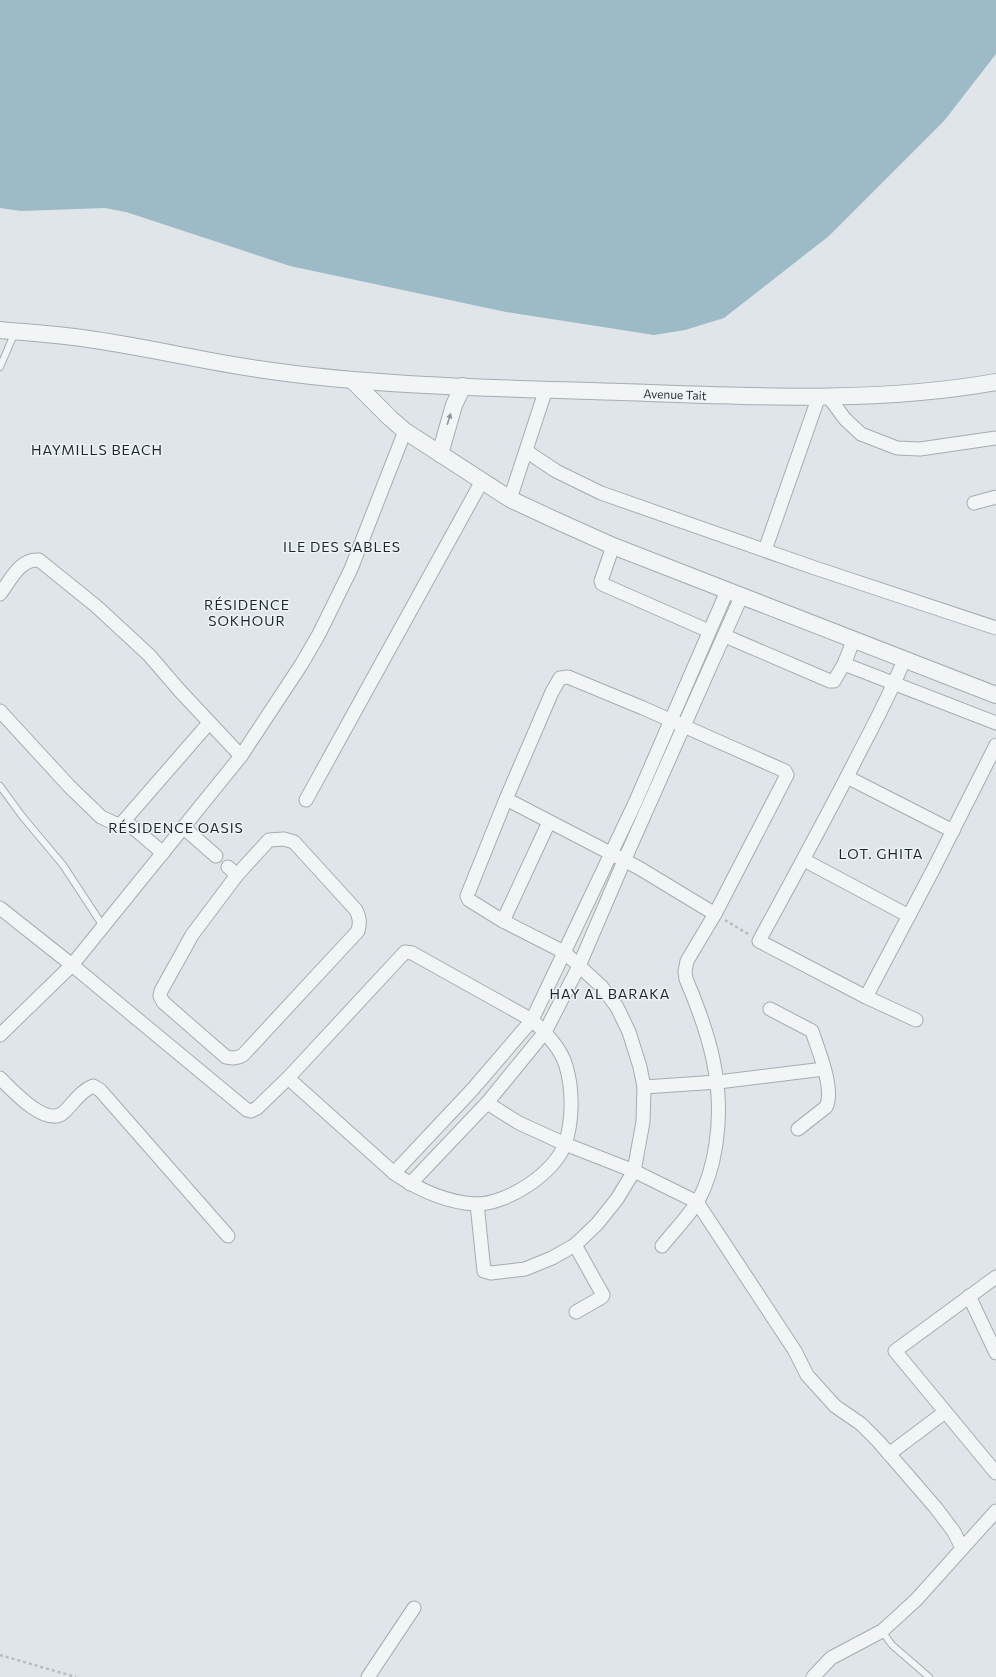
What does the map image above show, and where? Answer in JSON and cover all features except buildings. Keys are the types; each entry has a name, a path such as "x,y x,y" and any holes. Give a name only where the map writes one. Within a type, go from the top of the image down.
{"street":[{"name":"Avenue Tait","path":"8,330 95,340 260,369 352,380 463,386 731,396 824,396 960,388 996,382"},
{"path":"352,380 405,432 510,499 613,546 996,695"},
{"path":"440,454 454,405 463,386"},
{"path":"510,499 546,390"},
{"path":"765,550 824,396 861,434 897,448 920,449 996,438"},
{"path":"0,1035 72,965 241,756 301,665 319,634 351,569 405,432"},
{"path":"526,452 556,471 601,493 996,628"},
{"path":"306,800 482,481"},
{"path":"974,503 996,497"},
{"path":"613,546 601,581 602,584 709,631"},
{"path":"0,594 27,561 32,559 39,560 96,606 149,655 209,723 241,756"},
{"path":"394,1173 472,1090 532,1020 611,854 724,598 726,589"},
{"path":"410,1184 487,1103 545,1032 579,966 742,595"},
{"path":"725,636 832,681 834,681 844,664 854,639"},
{"path":"904,660 895,683 804,860 758,941 866,997 916,1020"},
{"path":"844,664 996,723"},
{"path":"477,1204 483,1268 487,1272 491,1273 525,1269 552,1258 575,1245 597,1224 616,1199 634,1171 643,1122 644,1087 635,1048 617,1007 601,986 564,952 503,921 469,900 467,896 506,799 552,692 560,678 568,677 786,773 786,778 714,914 687,961 685,971 686,979 708,1039 718,1082 720,1101 718,1132 709,1178 697,1202 662,1246"},
{"path":"0,712 69,786 97,813 116,824 122,823 130,825 163,853"},
{"path":"122,823 209,723"},
{"path":"866,997 996,746"},
{"path":"847,777 953,831"},
{"path":"506,799 673,887 714,914"},
{"path":"503,921 549,822"},
{"path":"183,827 216,856"},
{"path":"284,839 294,842 356,910 360,917 358,931 243,1055 238,1058 226,1057 163,1002 160,996 192,935 233,871 269,840 284,839"},
{"path":"804,860 909,916"},
{"path":"0,908 251,1111 257,1108 288,1078 405,952 412,953 532,1020 545,1032 566,1064 570,1083 569,1120 565,1144 554,1162 538,1178 519,1192 499,1199 477,1204 449,1200 431,1195 410,1184 394,1173 288,1078"},
{"path":"770,1009 812,1031 829,1090 826,1107 798,1129"},
{"path":"644,1087 718,1082 824,1069"},
{"path":"0,1078 19,1098 42,1113 53,1116 62,1114 87,1088 93,1086 100,1090 228,1236"},
{"path":"487,1103 519,1123 565,1144 634,1171 697,1202 795,1351 807,1374 835,1406 862,1424 889,1454 936,1508 954,1532 962,1548"},
{"path":"575,1245 604,1295 602,1298 576,1312"},
{"path":"996,1277 895,1350 996,1473"},
{"path":"969,1296 996,1353"},
{"path":"889,1454 945,1412"},
{"path":"813,1677 830,1658 882,1631 916,1600 996,1511"},
{"path":"368,1677 414,1608"}],"lane":[{"path":"0,367 8,330"},
{"path":"0,786 22,816 63,865 103,926"},
{"path":"882,1631 892,1645 929,1677"}],"path":[{"path":"714,914 758,941"},
{"path":"0,1655 76,1677"}],"water":[{"path":"0,0 996,0 996,54 944,121 829,236 724,318 685,330 654,335 506,312 290,266 126,212 105,208 21,211 0,208"}],"district":[{"name":"HAYMILLS BEACH","path":"97,449"},
{"name":"ILE DES SABLES","path":"342,546"},
{"name":"RÉSIDENCE SOKHOUR","path":"247,612"},
{"name":"RÉSIDENCE OASIS","path":"176,827"},
{"name":"LOT. GHITA","path":"881,853"},
{"name":"HAY AL BARAKA","path":"610,993"}]}
